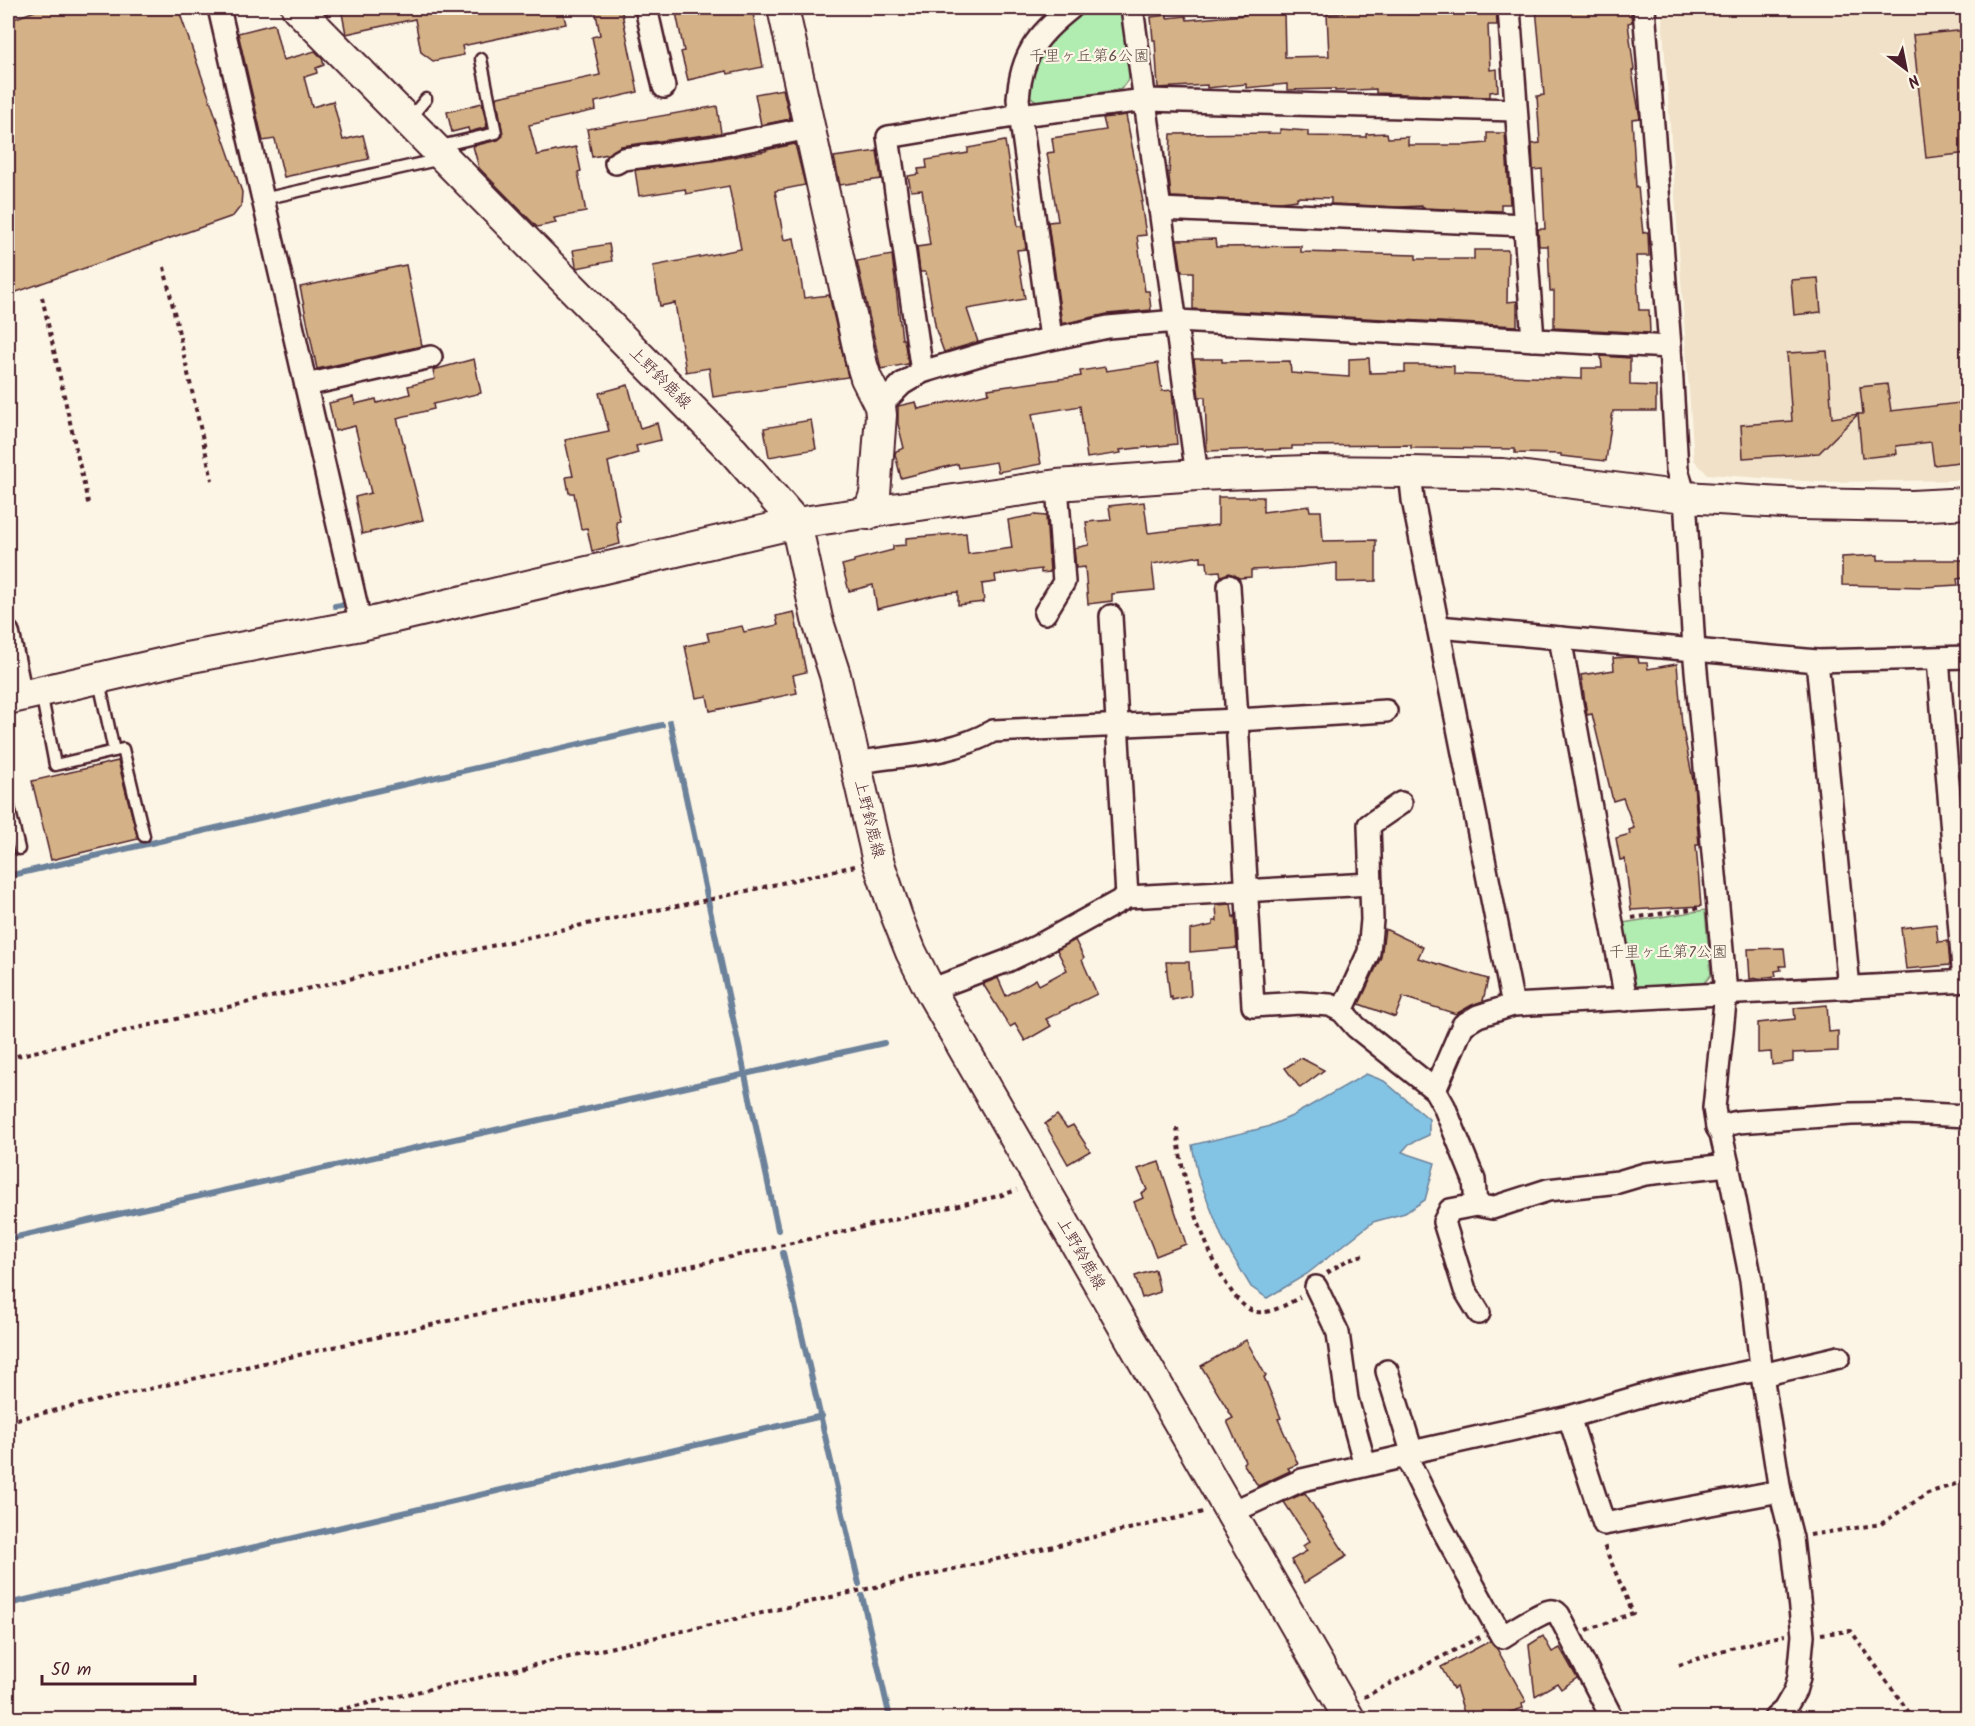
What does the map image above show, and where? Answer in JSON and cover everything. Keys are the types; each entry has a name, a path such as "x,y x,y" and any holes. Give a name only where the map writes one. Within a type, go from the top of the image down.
{"street":[{"path":"219,8 357,611"},
{"name":"上野鈴鹿線","path":"297,8 417,110 439,153 734,452 796,524 817,619 835,675 878,861 904,935 930,990 1230,1513 1353,1709"},
{"path":"646,8 664,87"},
{"path":"783,8 862,365 880,406 875,494 868,514"},
{"path":"1051,338 1020,115 1019,86 1025,60 1042,34 1071,8"},
{"path":"1132,8 1197,475"},
{"path":"1509,8 1533,340"},
{"path":"1644,8 1677,470 1685,496 1694,649 1726,993 1714,1108 1751,1280 1761,1372 1780,1491 1792,1538 1803,1633 1795,1691 1784,1710 1775,1719"},
{"path":"922,372 888,137 1020,115 1146,100 1516,110"},
{"path":"616,163 623,159 710,148 809,128"},
{"path":"1160,209 1525,225"},
{"path":"880,406 902,384 922,372 989,352 1108,327 1177,321 1670,347"},
{"path":"306,385 431,357"},
{"path":"8,632 23,695 357,611 796,524 1057,485 1197,475 1307,471 1502,474 1685,496 1800,504 1912,506 1968,503"},
{"path":"1410,472 1413,500 1513,1005"},
{"path":"1045,613 1064,582 1057,485"},
{"path":"1229,586 1253,1006 1300,1003 1330,1005 1342,1011 1356,1027 1435,1090 1444,1106 1474,1180 1476,1205"},
{"path":"1112,616 1116,725 1127,897"},
{"path":"1438,627 1817,661 1968,657"},
{"path":"1560,638 1626,1000"},
{"path":"1435,1090 1463,1025 1478,1016 1513,1005 1966,981 1938,659"},
{"path":"1817,661 1849,988"},
{"path":"855,763 948,749 981,738 993,731 1386,711"},
{"path":"1342,1011 1369,952 1372,920 1369,825 1401,803"},
{"path":"930,990 1007,961 1127,897 1371,884"},
{"path":"1717,1127 1738,1122 1851,1114 1905,1113 1968,1116"},
{"path":"1479,1313 1465,1290 1444,1222 1450,1210 1476,1205 1492,1208 1548,1190 1618,1182 1645,1174 1728,1165"},
{"path":"1316,1287 1338,1334 1347,1399 1365,1465"},
{"path":"1230,1513 1302,1480 1569,1417 1658,1391 1839,1357"},
{"path":"1387,1371 1409,1454 1440,1525 1502,1637 1551,1611 1559,1615 1612,1719"},
{"path":"1569,1417 1604,1524 1780,1491"}],"lane":[{"path":"263,199 439,153 496,133 481,59"},
{"path":"98,677 114,751"},
{"path":"23,695 56,765 123,749 144,836"},
{"path":"8,803 19,849"}],"path":[{"path":"164,267 212,480"},
{"path":"42,297 89,507"},
{"path":"8,1058 582,925 712,899 878,861"},
{"path":"1611,921 1717,905"},
{"path":"1177,1128 1184,1173 1193,1206 1212,1257 1235,1297 1246,1309 1257,1312 1267,1311 1297,1299 1316,1287 1327,1273 1349,1259 1367,1254"},
{"path":"8,1421 999,1196 1040,1182"},
{"path":"1792,1538 1881,1524 1928,1493 1968,1482"},
{"path":"303,1719 1202,1512 1230,1513"},
{"path":"1570,1636 1633,1613 1602,1539 1604,1524"},
{"path":"1353,1709 1497,1628"},
{"path":"1679,1665 1731,1648 1803,1633 1851,1631 1913,1719"}],"shaded area":[{"path":"1668,8 1901,8 1967,13 1967,480 1818,482 1707,474 1694,460 1662,14"}],"green space":[{"name":"千里ヶ丘第6公園","path":"1088,8 1120,8 1130,77 1121,89 1040,103 1027,95 1040,54 1061,28"},
{"name":"千里ヶ丘第7公園","path":"1705,910 1711,975 1701,986 1639,990 1631,980 1622,923"}],"water":[{"path":"1366,1074 1384,1081 1429,1119 1429,1135 1409,1144 1402,1152 1435,1163 1425,1200 1405,1213 1373,1222 1307,1274 1267,1298 1251,1287 1223,1240 1198,1176 1192,1145 1267,1127 1292,1116"}],"building":[{"path":"43,8 178,8 242,192 241,206 233,216 8,295 8,21"},
{"path":"341,8 455,8 456,15 493,8 562,8 566,24 462,46 464,55 433,61 421,52 415,19 346,34"},
{"path":"595,8 621,8 638,92 595,102 596,110 529,125 537,155 576,147 581,171 578,172 586,212 554,218 556,223 537,227 479,168 473,146 498,140 503,136 498,97 600,75 592,37 600,35"},
{"path":"675,8 752,8 763,67 728,74 727,71 688,80 681,52 684,51"},
{"path":"1343,8 1388,8 1388,12 1407,12 1407,14 1475,14 1475,8 1496,8 1497,25 1488,25 1490,70 1497,69 1498,91 1490,92 1490,97 1376,93 1376,89 1287,90 1287,84 1246,88 1246,84 1207,88 1207,85 1158,88 1151,17 1186,16 1187,20 1284,11 1285,57 1329,56 1327,14 1343,13"},
{"path":"1536,8 1630,8 1632,22 1628,23 1634,70 1632,71 1640,118 1632,119 1636,187 1638,187 1643,233 1648,232 1649,256 1636,256 1639,310 1649,310 1650,333 1554,328 1554,291 1550,291 1548,246 1539,246 1538,229 1545,229 1542,169 1533,170 1532,144 1540,143 1537,96 1544,95"},
{"path":"274,24 283,60 315,51 322,58 324,65 316,68 317,73 304,77 312,107 333,101 343,140 363,135 369,159 284,177 275,139 263,141 238,33"},
{"path":"1968,30 1968,153 1926,158 1913,35"},
{"path":"783,89 790,119 761,125 755,94"},
{"path":"482,103 487,127 469,132 468,128 452,132 447,112"},
{"path":"717,106 721,133 621,146 608,154 592,157 587,129"},
{"path":"1126,115 1143,202 1141,202 1146,235 1137,236 1145,291 1149,291 1151,310 1107,314 1062,324 1048,222 1058,221 1047,153 1054,152 1052,138 1106,130 1103,118"},
{"path":"1280,129 1308,131 1308,136 1366,137 1366,134 1387,133 1388,138 1408,137 1408,145 1487,143 1487,133 1505,133 1510,204 1501,204 1501,211 1331,204 1331,198 1297,197 1297,200 1281,202 1171,197 1169,176 1171,134 1280,133"},
{"path":"1005,141 1018,226 1023,226 1026,249 1017,250 1025,299 967,309 978,342 944,352 936,330 926,272 920,272 917,247 930,245 922,190 911,191 908,176 919,174 918,169 927,168 926,160 968,153 968,148"},
{"path":"795,144 805,185 775,191 784,240 794,238 804,298 829,295 848,377 713,397 709,368 686,372 675,303 660,306 653,266 741,249 729,186 686,194 685,189 639,196 635,170 712,161"},
{"path":"877,151 881,179 840,185 834,157"},
{"path":"1215,239 1216,247 1301,246 1301,252 1416,255 1416,259 1474,259 1474,250 1508,250 1507,302 1517,301 1517,326 1193,309 1193,272 1182,272 1177,240"},
{"path":"609,244 612,261 577,268 573,250"},
{"path":"892,255 902,339 904,339 908,364 881,369 857,261"},
{"path":"406,265 422,346 317,369 300,287"},
{"path":"1818,278 1821,312 1794,315 1791,280"},
{"path":"1827,351 1832,418 1858,414 1819,453 1743,458 1741,425 1792,421 1787,353"},
{"path":"1601,356 1630,358 1630,385 1656,386 1656,411 1613,411 1606,461 1561,456 1561,454 1515,453 1515,449 1411,448 1411,445 1292,446 1292,449 1207,451 1205,397 1199,397 1194,359 1222,359 1222,362 1290,361 1291,373 1349,377 1349,359 1369,358 1370,373 1405,372 1405,365 1423,365 1454,366 1454,374 1582,379 1582,368 1602,368"},
{"path":"474,359 481,393 433,404 434,409 397,418 423,520 362,534 355,497 371,493 355,426 335,431 329,403 353,397 355,404 376,399 377,403 410,394 408,386 435,379 433,370"},
{"path":"1158,363 1162,391 1172,390 1177,444 1120,450 1121,453 1087,458 1080,406 1032,414 1041,464 998,472 996,462 959,468 958,464 901,478 895,454 896,451 904,448 898,424 898,406 916,402 918,409 989,393 988,389 1081,376 1080,371 1105,367 1106,371"},
{"path":"1887,384 1891,411 1968,402 1968,461 1934,465 1931,442 1896,446 1897,454 1862,458 1858,414 1863,414 1860,387"},
{"path":"628,385 640,428 657,423 661,440 636,446 638,453 608,462 620,521 616,522 620,544 592,551 587,528 581,529 574,493 569,493 566,477 573,476 565,440 609,431 599,393"},
{"path":"811,420 816,449 769,457 764,428"},
{"path":"1218,497 1263,497 1263,512 1309,506 1310,511 1321,511 1323,541 1376,540 1376,581 1337,582 1337,563 1251,570 1251,577 1239,578 1229,573 1221,577 1220,571 1208,572 1207,562 1201,562 1201,556 1152,564 1155,590 1112,594 1112,601 1088,604 1085,567 1076,568 1074,548 1089,545 1086,522 1111,520 1109,506 1144,502 1148,533 1218,525"},
{"path":"1035,515 1046,516 1050,572 1041,573 1041,569 995,575 996,582 982,584 984,602 958,605 958,592 877,609 873,585 849,591 842,565 893,550 893,546 906,545 906,538 966,533 968,554 1012,548 1008,520"},
{"path":"1878,555 1878,560 1963,560 1965,578 1957,579 1958,585 1924,587 1842,585 1842,557"},
{"path":"794,612 806,672 793,675 797,693 710,711 707,696 696,698 685,646 709,641 707,633 742,626 744,632 778,625 776,616"},
{"path":"1613,658 1638,658 1639,663 1647,663 1648,669 1677,664 1682,725 1694,785 1701,906 1631,910 1625,859 1620,860 1616,838 1630,834 1629,830 1634,828 1623,798 1613,801 1592,714 1587,715 1581,675 1614,670"},
{"path":"118,761 138,839 51,860 32,781"},
{"path":"1231,904 1233,917 1235,916 1237,948 1190,952 1190,930 1213,925 1213,921 1217,921 1216,905"},
{"path":"1936,924 1938,942 1948,941 1950,965 1906,969 1901,928"},
{"path":"1385,929 1423,947 1418,958 1488,979 1483,1001 1456,1014 1403,997 1395,1017 1359,1004 1381,957"},
{"path":"1075,940 1097,994 1046,1019 1051,1026 1025,1041 1015,1024 1010,1027 983,984 998,978 1006,996 1036,979 1039,985 1067,970 1057,950"},
{"path":"1784,948 1786,966 1780,966 1781,970 1775,971 1776,976 1750,979 1748,949"},
{"path":"1166,962 1189,962 1191,996 1172,1000 1172,997 1170,998"},
{"path":"1827,1005 1829,1032 1838,1031 1838,1051 1793,1053 1793,1062 1772,1065 1771,1052 1758,1053 1758,1023 1795,1019 1794,1008"},
{"path":"1301,1058 1324,1070 1300,1088 1285,1068"},
{"path":"1057,1115 1067,1128 1073,1125 1090,1151 1068,1164 1045,1124"},
{"path":"1159,1162 1186,1244 1156,1256 1134,1202 1143,1198 1141,1193 1147,1190 1138,1169"},
{"path":"1155,1270 1160,1292 1142,1298 1135,1276"},
{"path":"1246,1340 1266,1376 1264,1377 1281,1418 1278,1419 1298,1464 1288,1468 1290,1471 1258,1486 1243,1463 1245,1461 1227,1421 1233,1418 1201,1366"},
{"path":"1305,1493 1347,1556 1304,1583 1291,1560 1307,1551 1303,1546 1310,1541 1284,1502"},
{"path":"1543,1636 1552,1652 1560,1648 1577,1678 1561,1689 1557,1683 1535,1696 1529,1645"},
{"path":"1490,1641 1497,1649 1526,1701 1522,1704 1523,1708 1490,1719 1466,1719 1456,1687 1453,1689 1441,1667"}],"waterway":[{"path":"335,606 348,604"},
{"path":"670,722 778,1230"},
{"path":"8,876 662,725"},
{"path":"8,1239 884,1043"},
{"path":"783,1253 859,1584"},
{"path":"8,1604 822,1416"},
{"path":"862,1596 890,1718"}]}
